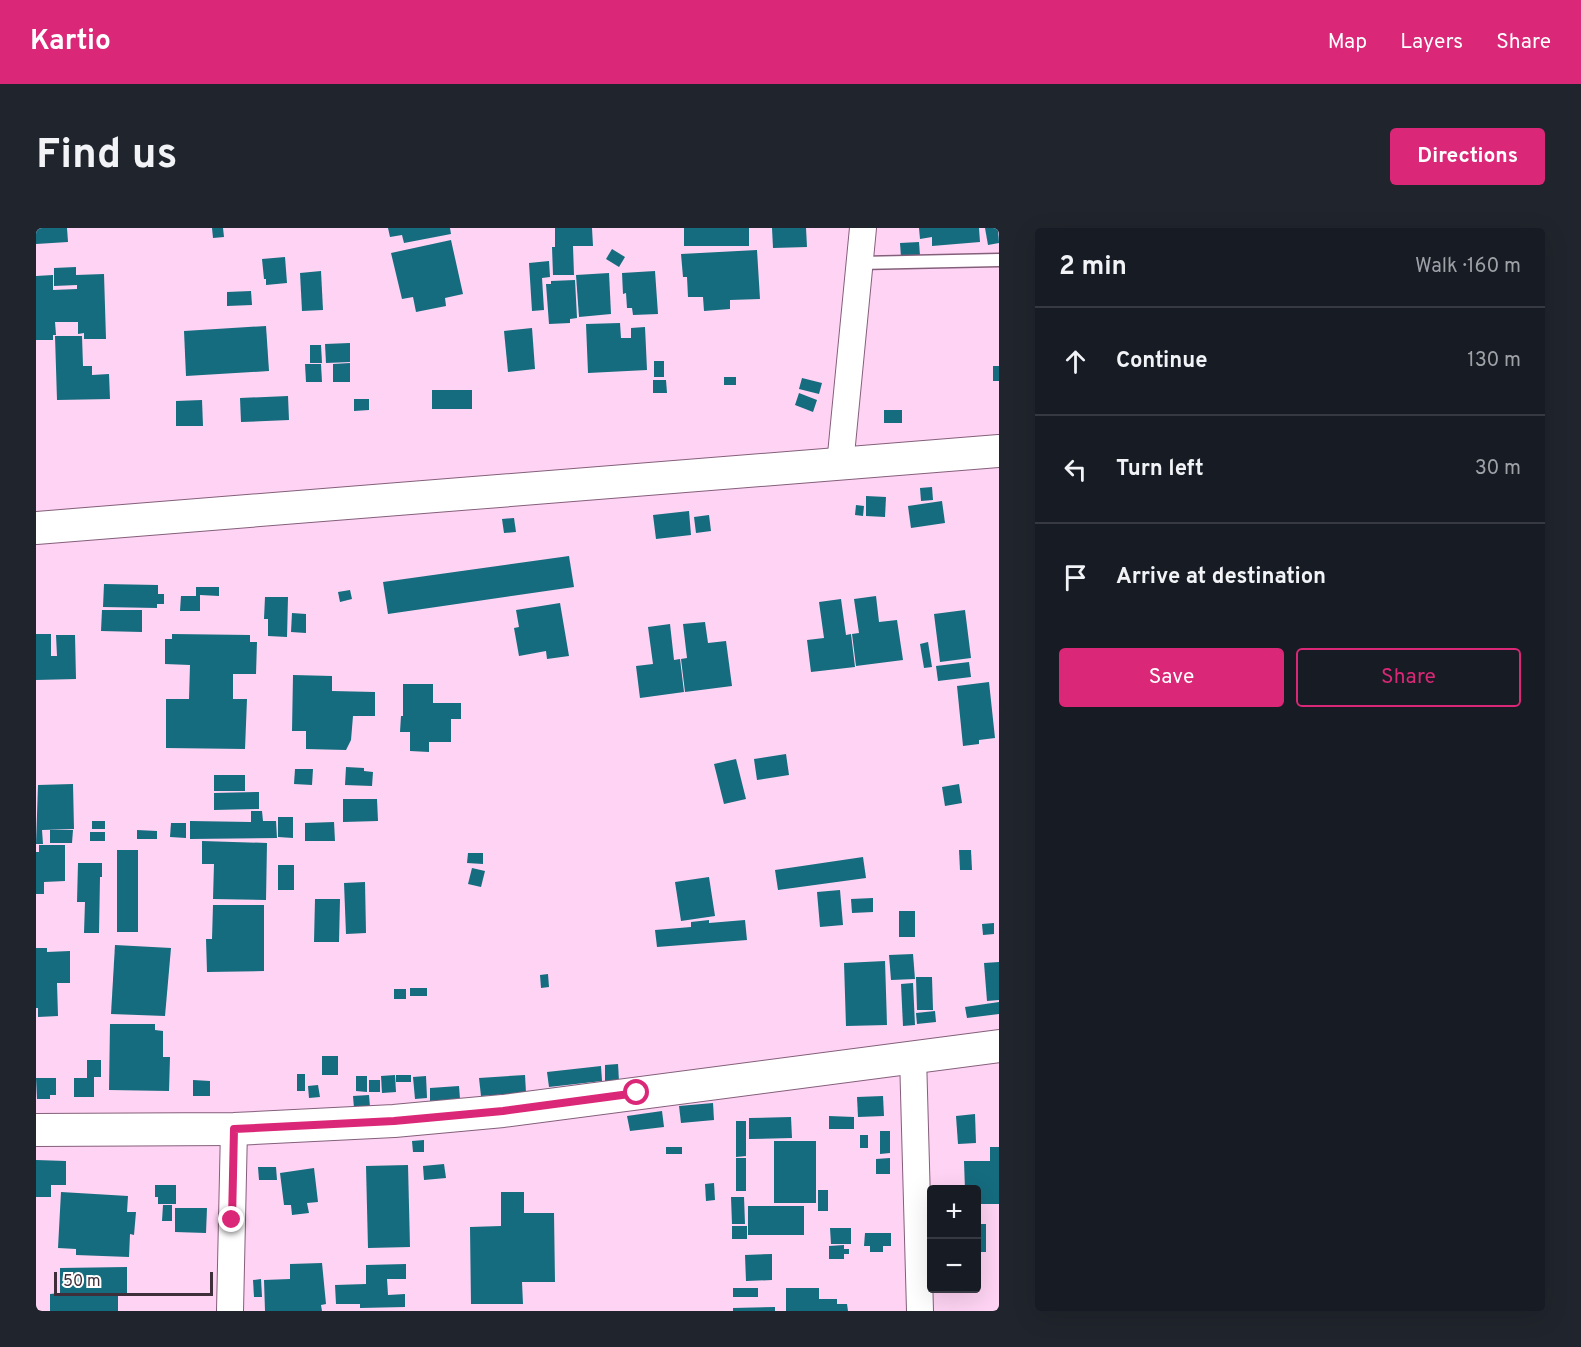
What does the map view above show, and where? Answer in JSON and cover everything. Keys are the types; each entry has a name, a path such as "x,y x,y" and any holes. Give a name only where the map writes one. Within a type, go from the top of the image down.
{"street":[{"path":"840,465 863,228"},
{"path":"36,528 999,452"},
{"path":"36,1130 234,1129 394,1121 503,1111 999,1046"},
{"path":"914,1056 920,1311"},
{"path":"230,1311 234,1129"}],"lane":[{"path":"860,263 999,260"}],"building":[{"path":"36,228 67,228 68,242 36,244"},
{"path":"212,228 223,228 224,237 213,238"},
{"path":"388,228 450,228 451,234 404,243 402,235 390,237"},
{"path":"555,228 592,228 593,246 573,246 574,275 553,275 552,247 555,247"},
{"path":"684,228 749,228 749,246 684,246"},
{"path":"772,228 806,228 807,247 773,248"},
{"path":"919,228 979,228 980,242 932,246 932,237 920,239"},
{"path":"985,228 998,228 999,243 988,245"},
{"path":"451,240 463,294 445,298 446,306 416,312 413,297 402,299 391,253"},
{"path":"919,242 920,256 901,257 900,243"},
{"path":"612,249 625,257 619,267 606,259"},
{"path":"757,250 760,299 730,300 730,309 704,311 703,297 688,297 687,277 683,277 681,254"},
{"path":"285,257 287,283 266,285 262,259"},
{"path":"549,261 550,277 542,278 544,310 532,311 529,263"},
{"path":"76,267 76,275 104,274 106,339 84,339 84,333 78,334 78,322 55,322 56,335 53,335 53,340 36,340 36,276 53,275 53,290 77,289 77,285 54,286 54,268"},
{"path":"321,271 323,310 302,311 300,273"},
{"path":"655,271 658,314 633,315 632,308 627,308 626,293 623,294 622,273"},
{"path":"609,273 611,314 579,317 576,275"},
{"path":"575,280 577,318 570,319 570,323 549,324 546,284 551,284 551,281"},
{"path":"251,291 252,305 227,306 227,292"},
{"path":"620,323 621,338 631,338 631,328 645,327 647,370 588,373 586,324"},
{"path":"266,326 269,371 186,376 184,331"},
{"path":"532,328 535,369 508,372 504,331"},
{"path":"55,336 82,336 83,366 92,366 92,375 109,374 110,399 57,400"},
{"path":"350,343 350,362 326,363 325,344"},
{"path":"310,345 321,345 322,363 310,363"},
{"path":"654,361 664,361 664,377 654,377"},
{"path":"350,363 350,382 333,382 333,364"},
{"path":"305,364 321,364 322,382 306,382"},
{"path":"993,366 999,366 999,381 993,381"},
{"path":"724,377 736,377 736,385 724,385"},
{"path":"802,378 822,383 819,394 799,389"},
{"path":"653,380 666,380 667,393 653,393"},
{"path":"432,390 472,390 472,409 432,409"},
{"path":"799,393 817,400 813,412 795,405"},
{"path":"288,396 289,420 241,422 240,398"},
{"path":"354,399 369,399 369,410 354,411"},
{"path":"202,400 203,426 176,426 176,401"},
{"path":"884,410 902,410 902,423 884,423"},
{"path":"932,487 933,500 921,501 920,488"},
{"path":"866,496 886,497 885,517 866,516"},
{"path":"942,501 945,523 911,528 908,506"},
{"path":"856,505 864,506 863,516 855,515"},
{"path":"689,511 691,535 656,539 653,515"},
{"path":"709,515 711,531 696,533 694,517"},
{"path":"514,518 516,532 504,533 502,519"},
{"path":"569,556 574,587 388,614 383,582"},
{"path":"104,584 158,585 158,594 164,594 164,604 157,604 157,608 103,607"},
{"path":"196,587 219,587 219,596 200,595 200,611 180,611 181,596 196,596"},
{"path":"350,590 352,599 340,602 338,592"},
{"path":"876,596 879,622 897,620 903,660 856,666 852,634 859,633 854,599"},
{"path":"265,597 288,597 287,637 268,636 268,619 264,619"},
{"path":"841,599 846,635 851,634 855,667 811,672 807,640 824,638 819,602"},
{"path":"560,603 569,656 547,659 546,651 519,656 514,628 519,627 516,610"},
{"path":"102,610 142,610 142,632 101,631"},
{"path":"965,610 971,658 940,662 934,614"},
{"path":"292,613 306,614 306,633 291,632"},
{"path":"705,622 708,643 726,641 732,686 685,692 681,659 687,658 683,624"},
{"path":"670,624 674,660 680,659 684,692 640,698 636,666 653,664 648,627"},
{"path":"36,634 51,634 51,656 57,656 56,635 75,635 76,679 36,680"},
{"path":"172,634 250,635 250,642 257,642 256,674 233,674 233,699 247,699 245,749 166,748 166,699 189,699 190,665 165,664 165,639 172,639"},
{"path":"928,642 932,667 924,668 920,644"},
{"path":"969,662 971,677 938,681 936,666"},
{"path":"293,675 332,676 332,691 375,692 375,716 353,716 351,740 346,750 306,749 306,731 292,731"},
{"path":"989,682 995,738 979,740 979,744 963,746 957,686"},
{"path":"403,684 433,684 433,703 461,703 461,719 451,719 451,742 429,742 429,752 410,751 410,732 400,732 401,716 403,716"},
{"path":"786,754 789,775 757,780 754,759"},
{"path":"736,759 746,799 724,804 714,764"},
{"path":"346,767 364,768 364,771 373,772 372,786 345,785"},
{"path":"295,769 313,769 312,785 294,784"},
{"path":"214,775 245,775 245,791 214,791"},
{"path":"73,784 74,829 42,830 43,844 36,844 38,785"},
{"path":"959,784 962,803 945,806 942,787"},
{"path":"259,792 259,809 214,810 214,793"},
{"path":"343,799 377,799 378,821 343,822"},
{"path":"251,811 262,811 263,821 276,821 277,838 190,839 190,821 251,822"},
{"path":"278,817 293,817 293,838 278,837"},
{"path":"92,821 105,821 105,829 92,829"},
{"path":"334,822 335,841 305,841 305,823"},
{"path":"171,823 186,823 186,838 170,837"},
{"path":"50,830 73,830 72,843 50,843"},
{"path":"137,830 157,831 157,839 137,839"},
{"path":"90,832 105,832 105,841 90,841"},
{"path":"202,841 267,843 266,900 213,899 214,864 202,864"},
{"path":"39,845 65,845 65,881 44,882 44,894 36,894 36,852 39,852"},
{"path":"117,850 138,850 138,932 117,932"},
{"path":"959,850 971,850 972,870 960,870"},
{"path":"468,853 483,853 483,864 467,863"},
{"path":"863,857 866,878 778,890 775,870"},
{"path":"78,863 102,863 99,933 84,933 85,902 77,902"},
{"path":"278,865 294,865 294,890 278,890"},
{"path":"472,868 485,871 481,887 468,884"},
{"path":"709,877 715,916 681,921 675,882"},
{"path":"365,882 366,933 346,934 344,883"},
{"path":"840,890 843,925 820,927 817,892"},
{"path":"873,898 873,912 852,913 851,899"},
{"path":"315,899 340,899 339,942 314,942"},
{"path":"213,905 264,905 264,971 207,972 206,939 212,939"},
{"path":"899,911 915,911 915,937 899,937"},
{"path":"709,920 709,923 745,920 747,940 657,947 655,930 691,927 691,922"},
{"path":"994,923 994,934 983,935 982,924"},
{"path":"115,945 171,948 165,1016 111,1014"},
{"path":"36,948 47,948 47,952 70,951 70,983 57,983 58,1016 38,1017"},
{"path":"913,954 915,979 891,980 889,955"},
{"path":"885,961 887,1025 846,1026 844,963"},
{"path":"999,962 999,1000 987,1001 984,963"},
{"path":"548,974 549,987 541,988 540,975"},
{"path":"916,977 932,977 933,1010 917,1010"},
{"path":"913,983 915,1025 903,1026 901,984"},
{"path":"410,988 427,988 427,996 410,996"},
{"path":"394,989 406,989 406,999 394,999"},
{"path":"999,1002 999,1014 967,1018 965,1007"},
{"path":"935,1011 936,1022 917,1024 916,1013"},
{"path":"110,1024 155,1024 155,1030 163,1031 163,1057 170,1057 169,1091 109,1090"},
{"path":"322,1056 338,1056 338,1075 322,1075"},
{"path":"87,1060 101,1060 101,1077 94,1077 94,1097 74,1097 74,1078 87,1078"},
{"path":"618,1064 619,1081 605,1081 605,1065"},
{"path":"601,1066 602,1081 549,1087 547,1072"},
{"path":"297,1074 305,1074 305,1091 297,1091"},
{"path":"395,1075 396,1092 382,1093 381,1076"},
{"path":"396,1075 411,1075 411,1082 396,1082"},
{"path":"525,1075 526,1093 481,1096 479,1078"},
{"path":"356,1076 367,1076 367,1092 356,1091"},
{"path":"426,1076 427,1098 415,1099 413,1077"},
{"path":"36,1078 56,1078 56,1095 50,1095 50,1099 37,1099"},
{"path":"193,1080 210,1081 210,1096 193,1096"},
{"path":"369,1080 380,1080 380,1092 369,1092"},
{"path":"318,1085 320,1097 309,1098 308,1086"},
{"path":"459,1086 460,1099 430,1101 430,1088"},
{"path":"369,1095 370,1107 354,1108 353,1096"},
{"path":"883,1096 884,1116 858,1117 857,1097"},
{"path":"713,1103 714,1120 681,1123 679,1106"},
{"path":"662,1111 664,1127 630,1131 627,1116"},
{"path":"975,1114 976,1143 958,1144 956,1116"},
{"path":"829,1116 854,1117 854,1129 829,1129"},
{"path":"791,1117 792,1138 749,1139 749,1118"},
{"path":"736,1121 746,1121 746,1156 736,1157"},
{"path":"880,1131 890,1131 890,1153 880,1154"},
{"path":"860,1135 868,1135 868,1148 860,1148"},
{"path":"424,1140 424,1152 413,1152 412,1141"},
{"path":"774,1141 816,1141 816,1203 774,1203"},
{"path":"666,1147 682,1147 682,1154 666,1154"},
{"path":"990,1147 999,1147 999,1204 981,1204 981,1185 965,1185 964,1161 990,1161"},
{"path":"736,1158 746,1158 746,1191 736,1191"},
{"path":"890,1158 890,1174 876,1174 876,1159"},
{"path":"36,1160 66,1161 66,1185 51,1185 51,1197 36,1197"},
{"path":"444,1164 446,1178 424,1180 423,1166"},
{"path":"408,1165 410,1247 368,1248 366,1166"},
{"path":"258,1167 276,1167 277,1180 259,1180"},
{"path":"314,1168 318,1202 307,1203 309,1213 292,1215 291,1205 284,1205 280,1173"},
{"path":"714,1183 715,1200 706,1201 705,1184"},
{"path":"155,1185 176,1185 176,1204 158,1204 158,1197 155,1197"},
{"path":"818,1190 828,1190 828,1211 818,1211"},
{"path":"61,1192 128,1196 127,1212 136,1212 134,1235 130,1234 129,1257 76,1255 76,1249 58,1248"},
{"path":"501,1192 524,1192 524,1213 554,1213 555,1282 522,1282 523,1304 471,1304 470,1227 501,1226"},
{"path":"731,1197 744,1197 745,1224 732,1224"},
{"path":"163,1205 172,1205 172,1221 162,1221"},
{"path":"748,1206 804,1206 804,1235 748,1235"},
{"path":"175,1208 207,1208 206,1233 175,1232"},
{"path":"981,1224 986,1224 986,1252 981,1252"},
{"path":"732,1226 747,1226 747,1239 732,1239"},
{"path":"830,1228 851,1228 851,1244 831,1244"},
{"path":"865,1233 891,1233 891,1246 883,1246 883,1252 870,1252 870,1246 864,1246"},
{"path":"844,1245 844,1249 849,1249 849,1254 844,1254 844,1259 829,1259 829,1246"},
{"path":"772,1254 772,1280 746,1281 745,1255"},
{"path":"322,1263 326,1304 321,1305 322,1311 265,1311 264,1280 290,1279 290,1264"},
{"path":"406,1264 406,1279 387,1279 388,1295 405,1294 405,1307 360,1308 360,1304 336,1304 335,1285 366,1284 366,1265"},
{"path":"127,1267 127,1294 118,1294 118,1311 50,1311 50,1294 60,1293 60,1268"},
{"path":"261,1279 262,1297 254,1297 253,1280"},
{"path":"733,1288 758,1288 758,1297 733,1297"},
{"path":"786,1288 819,1288 819,1299 837,1299 837,1304 847,1304 848,1311 786,1311"},
{"path":"775,1307 775,1311 733,1311 733,1308"}],"route":[{"path":"232,1220 234,1129 394,1121 503,1111 637,1093"}]}
